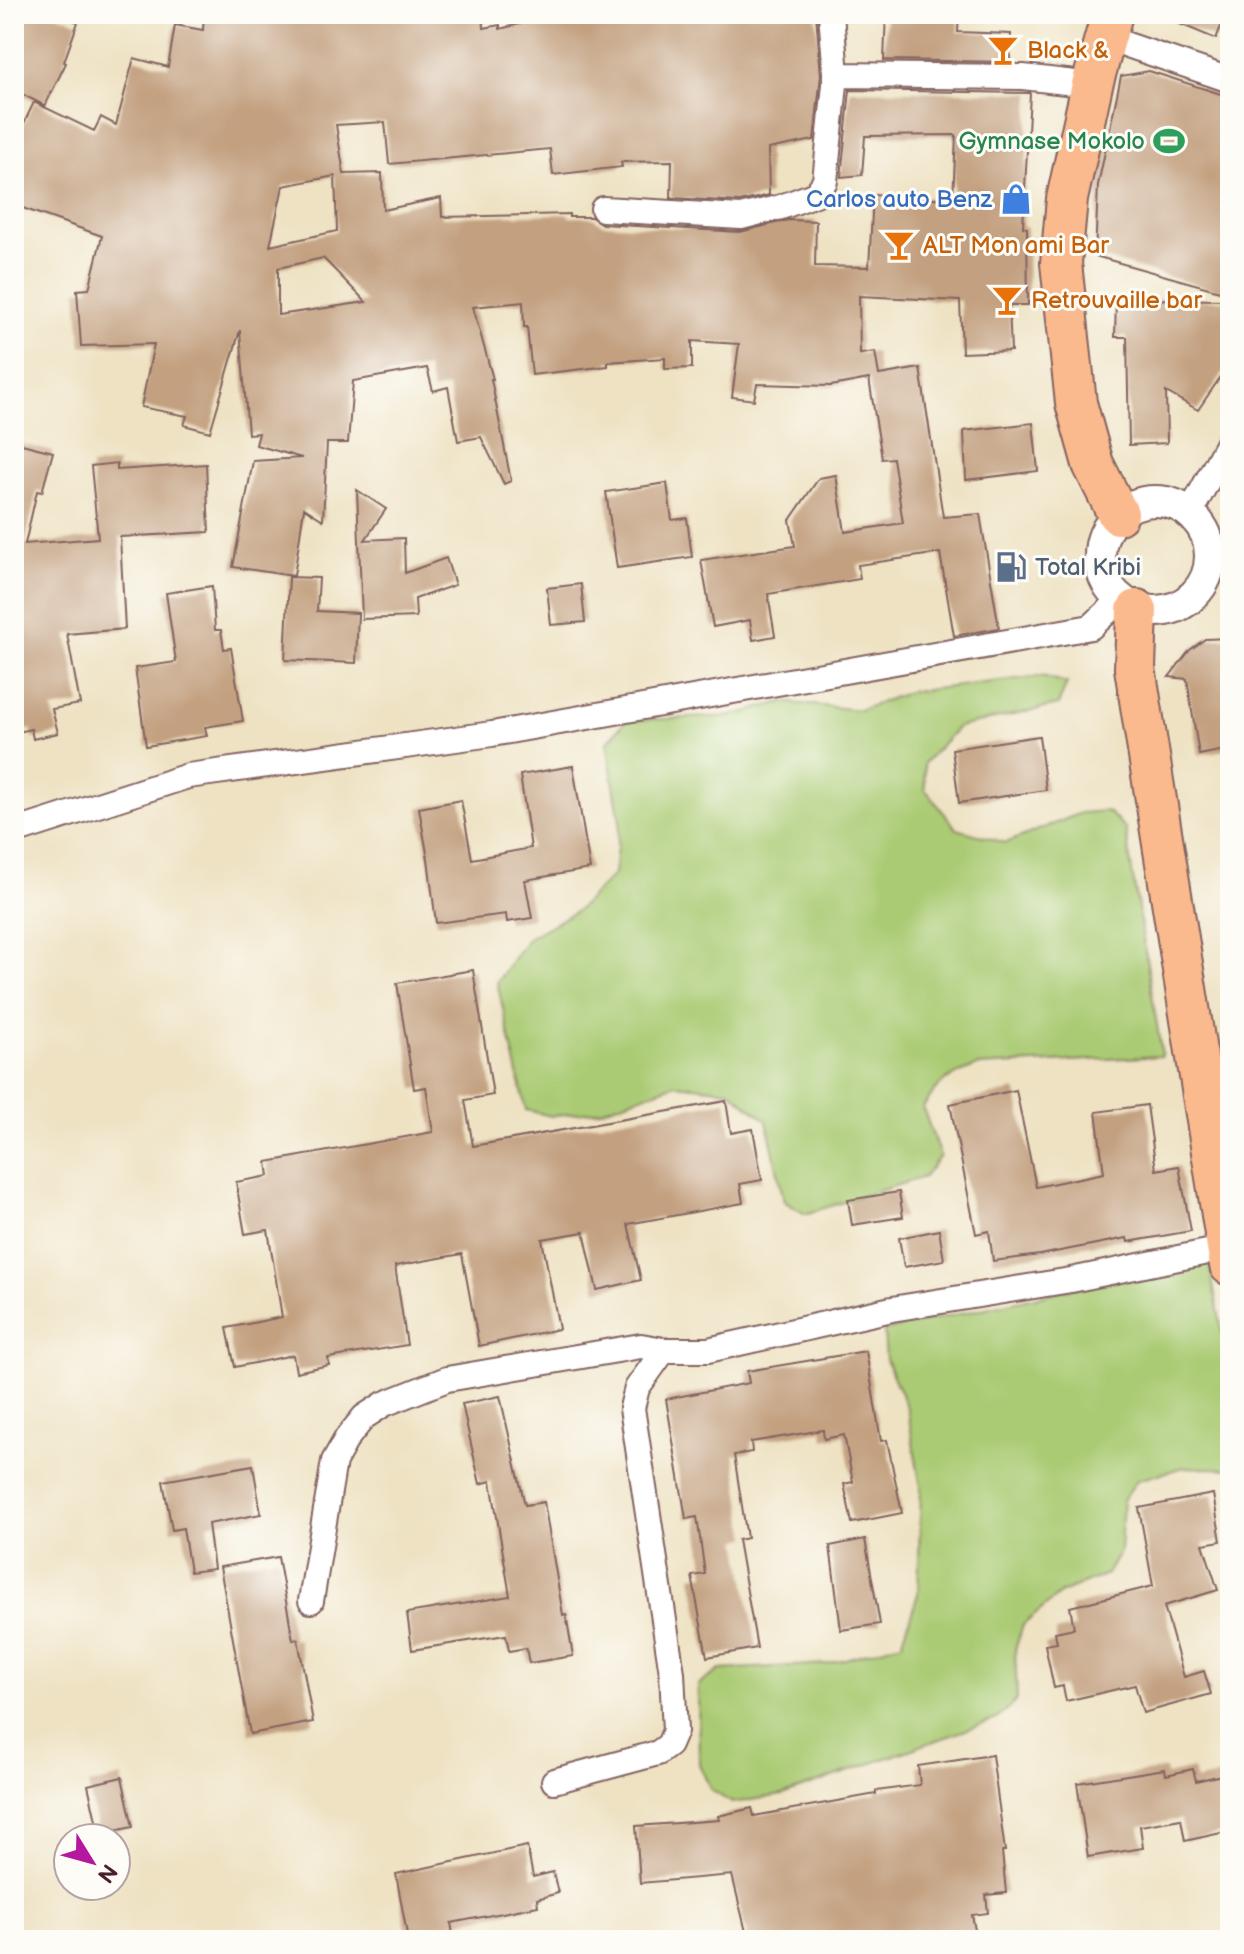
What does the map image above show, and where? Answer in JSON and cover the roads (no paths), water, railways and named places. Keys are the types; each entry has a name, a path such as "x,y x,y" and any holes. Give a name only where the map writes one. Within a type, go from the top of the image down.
{"main road":[{"path":"1108,26 1067,199 1061,263 1076,403 1093,464 1118,514"},
{"path":"1128,605 1135,668 1228,1256"}],"street":[{"path":"603,209 741,217 816,194 825,181 836,75 831,14"},
{"path":"1108,26 1230,80"},
{"path":"836,75 1023,77 1092,85"},
{"path":"1190,513 1230,439"},
{"path":"1154,500 1173,503 1190,513 1201,524 1211,553 1210,568 1217,586 1175,608 1156,612 1128,605 1107,586 1100,568 1100,548 1106,530 1118,514 1135,504 1154,500"},
{"path":"14,832 188,776 492,734 1091,627 1128,605"},
{"path":"311,1601 334,1461 347,1438 364,1417 384,1404 447,1379 641,1346 664,1350 708,1350 892,1309 1228,1256"},
{"path":"554,1781 658,1753 669,1745 675,1731 672,1673 632,1408 637,1388 664,1350"}],"place":[{"name":"Black &","path":"1003,50"},
{"name":"Gymnase Mokolo","path":"1169,141"},
{"name":"Carlos auto Benz","path":"1016,199"},
{"name":"ALT Mon ami Bar","path":"899,245"},
{"name":"Retrouvaille bar","path":"1007,300"},
{"name":"Total Kribi","path":"1011,567"}]}
